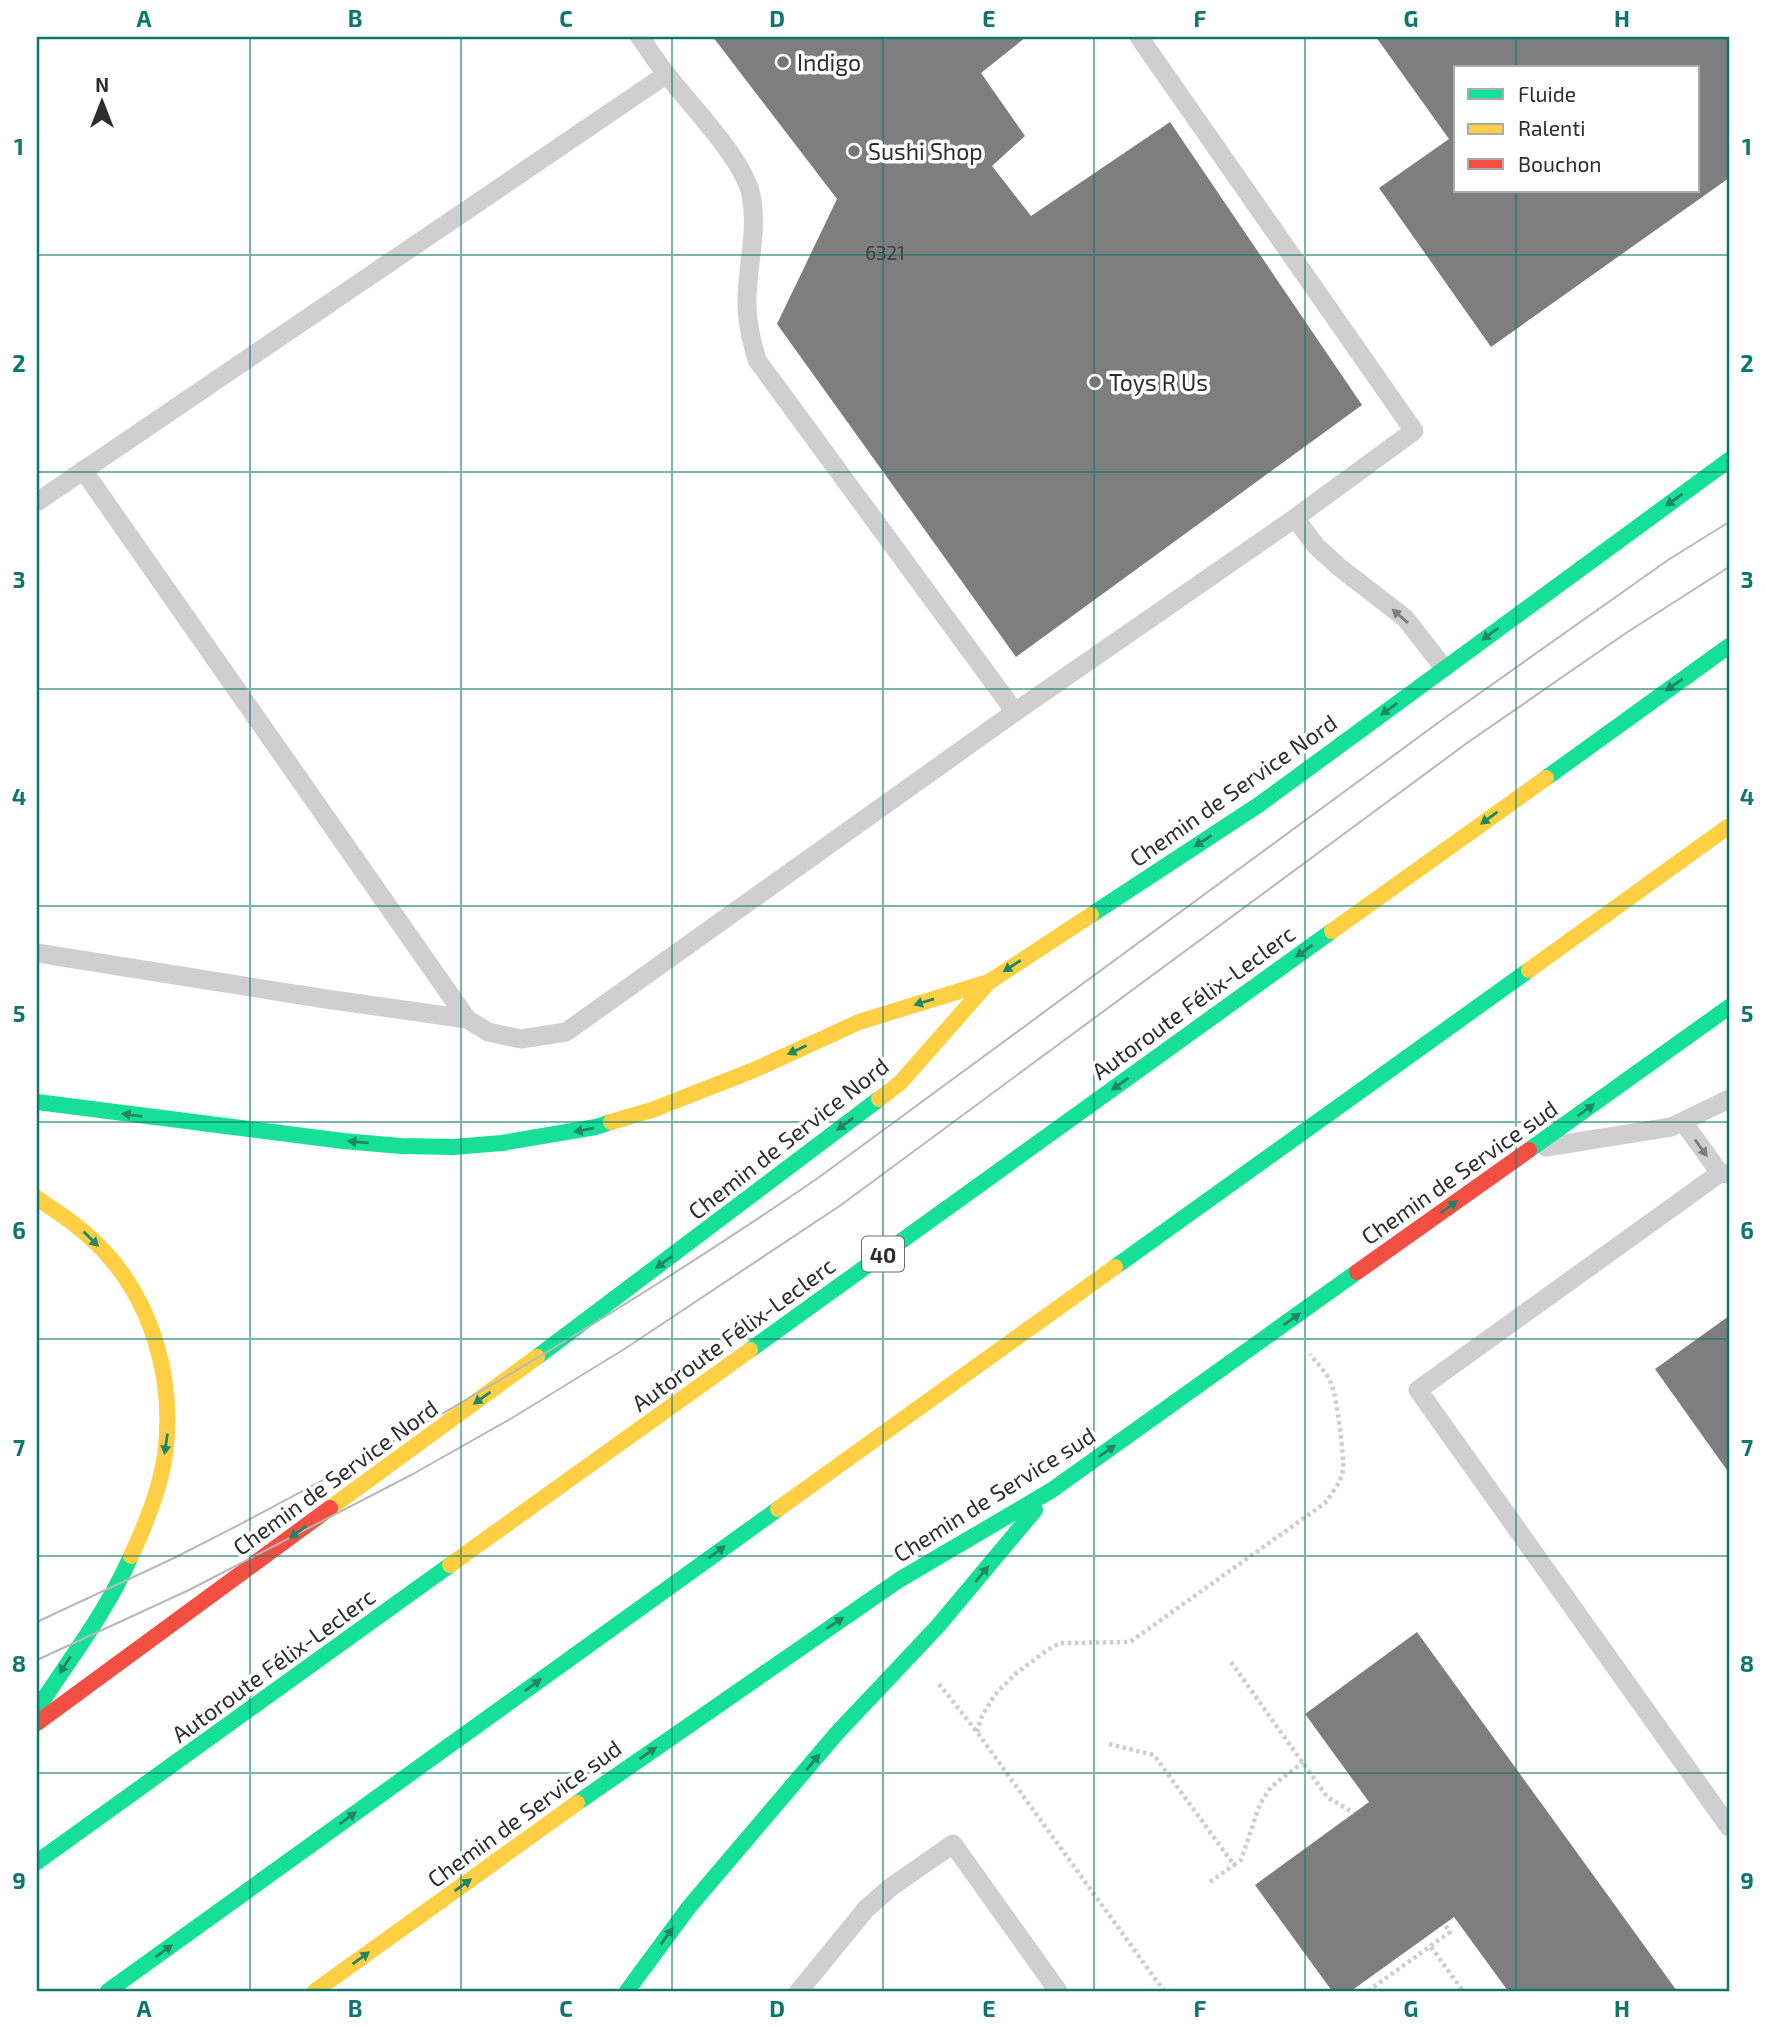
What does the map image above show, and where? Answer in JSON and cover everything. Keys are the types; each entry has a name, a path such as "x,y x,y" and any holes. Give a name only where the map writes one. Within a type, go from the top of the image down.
{"main road":[{"name":"Chemin de Service Nord","path":"37,1723 554,1345 900,1083 989,982 1260,804 1729,460"},
{"name":"Autoroute Félix-Leclerc","path":"37,1863 1729,646"},
{"path":"108,1991 1729,826"},
{"path":"37,1102 343,1141 453,1147 502,1143 596,1127 652,1110 754,1070 859,1022 989,982"},
{"name":"Chemin de Service sud","path":"315,1991 584,1797 825,1630 899,1580 1052,1490 1729,1007"},
{"path":"37,1198 77,1224 112,1259 137,1296 157,1342 166,1386 168,1428 161,1479 132,1555 116,1589 37,1709"},
{"path":"627,1991 689,1907 837,1733 939,1626 1052,1490"}],"lane":[{"path":"640,37 740,169 751,194 753,228 747,298 749,330 757,360 1015,712"},
{"path":"83,470 467,1019 488,1032 521,1039 566,1032 1415,431 1139,37"},
{"path":"37,502 667,75"},
{"path":"1295,518 1317,546 1339,567 1405,618 1444,668"},
{"path":"37,953 467,1019"},
{"path":"1530,1150 1671,1127 1729,1099"},
{"path":"1683,1122 1725,1174 1419,1390 1729,1827"},
{"path":"799,1991 866,1909 891,1887 953,1844 1058,1991"}],"path":[{"path":"977,1732 982,1716 994,1696 1014,1675 1045,1651 1060,1643 1130,1642 1325,1503 1336,1488 1343,1470 1342,1450 1332,1386 1318,1364"},
{"path":"1231,1662 1327,1797 1354,1813"},
{"path":"935,1680 977,1732 1164,1991"},
{"path":"1109,1744 1154,1755 1234,1865"},
{"path":"1210,1882 1241,1860 1260,1804 1271,1787 1303,1762"},
{"path":"1369,1991 1450,1932 1444,1924"},
{"path":"1431,1947 1463,1991"}],"building":[{"path":"713,37 1026,37 981,73 1025,136 992,166 1031,216 1170,122 1362,405 1016,657 777,324 837,199"},
{"path":"1376,37 1729,37 1729,178 1491,347 1379,188 1449,139"},
{"path":"1729,1316 1729,1473 1655,1369"},
{"path":"1417,1632 1677,1991 1508,1991 1454,1917 1351,1991 1332,1991 1255,1885 1369,1802 1305,1714"}],"tram line":[{"path":"37,1622 176,1557 423,1425 583,1330 741,1230 818,1178 1446,717 1668,560 1729,522"},
{"path":"37,1660 189,1590 413,1474 512,1418 626,1348 841,1205 1467,743 1626,633 1729,567"}],"traffic: fast":[{"path":"1091,915 1260,804 1729,460"},
{"path":"1546,778 1729,646"},
{"path":"750,1350 1332,931"},
{"path":"1115,1267 1529,970"},
{"path":"1529,1150 1729,1007"},
{"path":"537,1357 879,1099"},
{"path":"37,1102 401,1146 453,1147 502,1143 611,1122"},
{"path":"577,1803 899,1580 1052,1490 1357,1272"},
{"path":"108,1991 778,1509"},
{"path":"627,1991 689,1907 837,1733 938,1626 1035,1510"},
{"path":"37,1709 99,1615 131,1556"},
{"path":"37,1862 450,1565"}],"traffic: slow":[{"path":"1332,931 1546,778"},
{"path":"1529,970 1729,826"},
{"path":"879,1099 900,1083 989,982 1091,915"},
{"path":"611,1122 652,1110 754,1070 859,1022 989,982"},
{"path":"37,1198 86,1233 118,1268 134,1292 156,1344 167,1399 165,1455 152,1507 131,1556"},
{"path":"778,1509 1115,1267"},
{"path":"450,1565 750,1350"},
{"path":"330,1508 537,1357"},
{"path":"315,1991 577,1803"}],"traffic: jam":[{"path":"1357,1272 1529,1150"},
{"path":"37,1723 330,1508"}],"place":[{"name":"Indigo","path":"783,62"},
{"name":"Sushi Shop","path":"854,151"},
{"name":"Toys R Us","path":"1095,382"}]}
